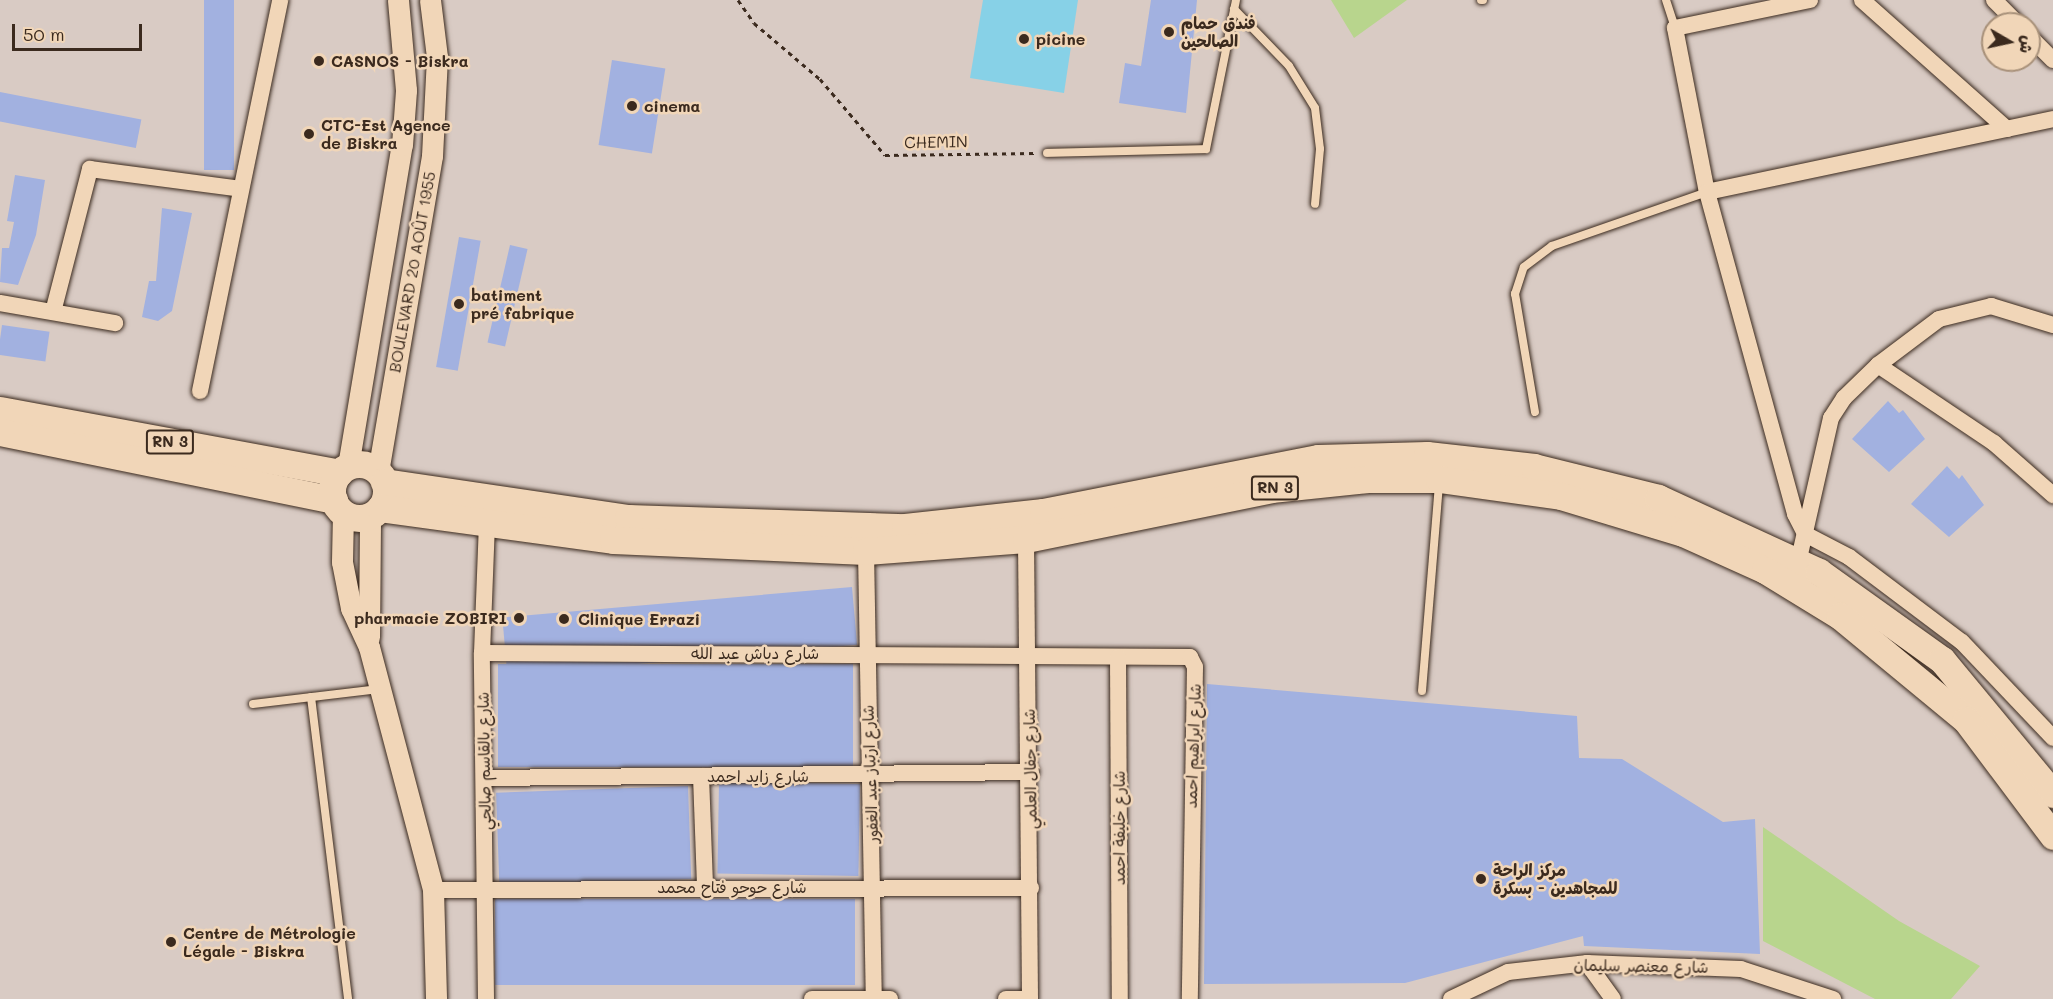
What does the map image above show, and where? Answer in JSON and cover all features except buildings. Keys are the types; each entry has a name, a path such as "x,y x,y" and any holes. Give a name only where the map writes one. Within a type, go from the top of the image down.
{"main road":[{"name":"RN 3","path":"0,410 344,470"},
{"name":"RN 3","path":"0,432 338,507"},
{"name":"RN 3","path":"378,495 628,518 905,527 1043,512 1283,463 1427,455 1534,467 1608,483 1714,521 1845,589 1942,660 2053,794"},
{"path":"344,470 378,495 338,507 344,470"},
{"name":"RN 3","path":"378,495 487,523 702,548 866,551 1026,539 1271,489 1439,479 1561,496 1639,516 1724,550 1801,590 1883,646 1966,720 2053,836"}],"street":[{"path":"200,391 280,0"},
{"name":"BOULEVARD 20 AOÛT 1955","path":"344,470 402,145 406,90 398,0"},
{"name":"BOULEVARD 20 AOÛT 1955","path":"369,647 378,495 432,156 437,57 430,0"},
{"path":"1810,0 1676,28 1707,192 1786,485 1805,534 1849,557 1962,642 2053,738"},
{"path":"1862,0 2007,129"},
{"path":"1994,0 2006,12"},
{"path":"2041,48 2053,60"},
{"path":"1707,192 2053,119"},
{"path":"53,312 90,169 241,189"},
{"path":"0,303 115,322"},
{"path":"1798,563 1832,418 1844,398 1878,365 1939,319 1991,306 2053,325"},
{"path":"1878,365 1994,443 2053,495"},
{"path":"338,507 342,562 351,608 369,647 433,890 436,999"},
{"name":"شارع بالقاسم صالحي","path":"486,999 482,653 487,523"},
{"name":"شارع جفال العلمي","path":"1026,539 1031,772 1030,999"},
{"name":"شارع ارتباز عبد الغفور","path":"866,551 866,654 872,776 872,888 882,998"},
{"path":"1942,660 1962,642"},
{"name":"شارع دباش عبد الله","path":"482,653 866,654 1028,657"},
{"name":"شارع ابراهيم احمد","path":"1028,657 1185,656 1195,662 1190,999"},
{"name":"شارع خليفة احمد","path":"1118,657 1119,999"},
{"name":"شارع زايد احمد","path":"485,778 872,776 1031,772"},
{"path":"701,776 705,886"},
{"name":"شارع حوحو فتاح محمد","path":"433,890 705,886 1031,888"},
{"path":"1587,963 1613,999"},
{"name":"شارع معنصر سليمان","path":"1451,999 1508,972 1587,963 1741,969 1833,999"},
{"path":"812,999 882,998"},
{"path":"1006,999 1030,999"}],"lane":[{"path":"1666,0 1676,28"},
{"path":"1047,153 1206,149 1235,4"},
{"path":"1235,4 1289,66 1315,108 1320,149 1315,204"},
{"path":"1535,412 1515,294 1524,267 1552,246 1707,192"},
{"path":"1422,691 1439,479"},
{"path":"253,704 380,689"},
{"path":"311,697 348,999"}],"path":[{"name":"CHEMIN","path":"738,0 754,23 820,80 885,154 1047,153"}],"green space":[{"path":"1331,0 1407,0 1354,38"},
{"path":"1763,827 1899,921 1980,966 1951,999 1875,999 1763,941"}],"water":[{"name":"picine","path":"983,0 1078,0 1064,93 970,78"}],"place":[{"name":"فندق حمام الصالحين","path":"1169,32"},
{"name":"picine","path":"1024,39"},
{"name":"CASNOS - Biskra","path":"319,61"},
{"name":"cinema","path":"632,106"},
{"name":"CTC-Est Agence de Biskra","path":"309,134"},
{"name":"batiment pré fabrique","path":"459,304"},
{"name":"pharmacie ZOBIRI","path":"519,618"},
{"name":"Clinique Errazi","path":"564,619"},
{"name":"مركز الراحة للمجاهدين - بسكرة","path":"1481,879"},
{"name":"Centre de Métrologie Légale - Biskra","path":"171,942"}]}
